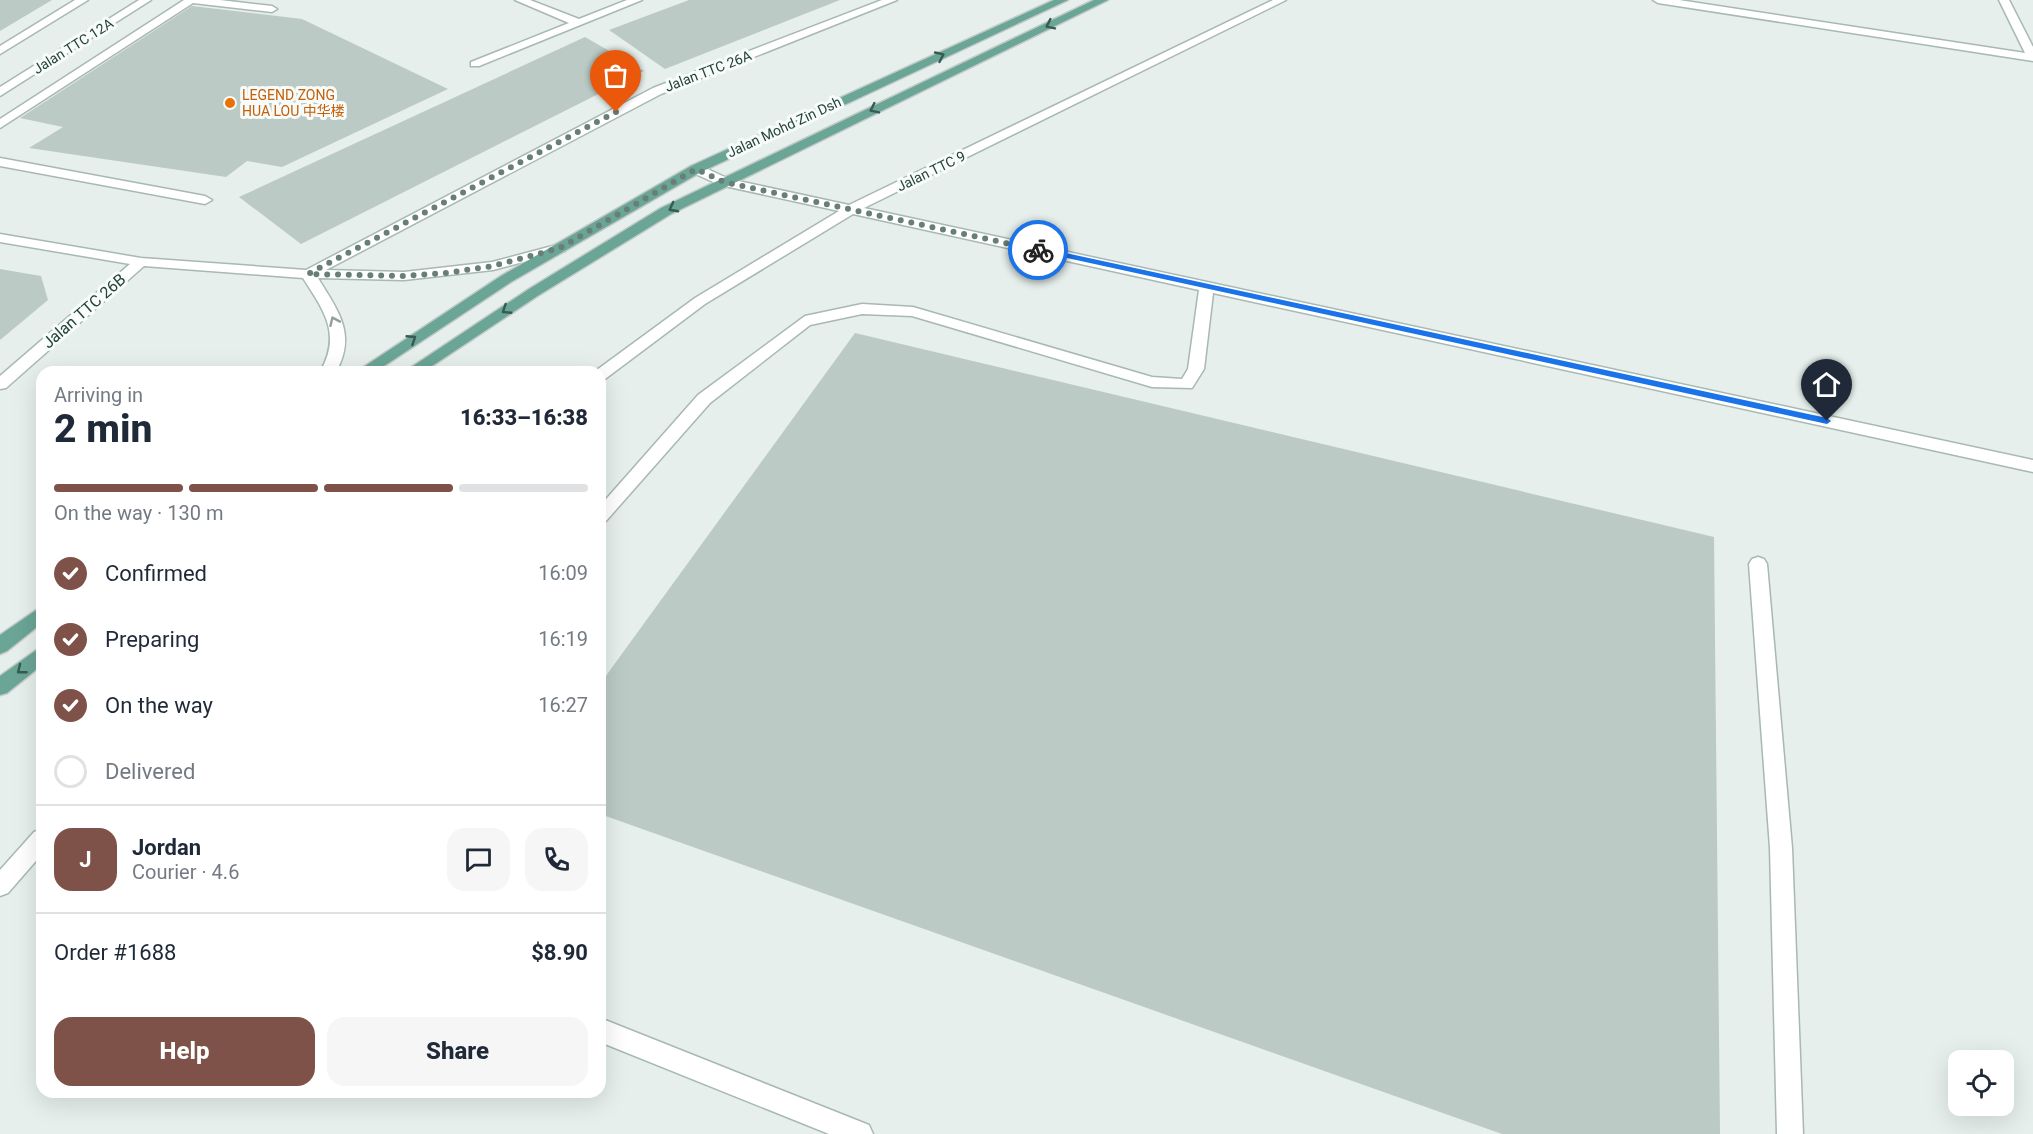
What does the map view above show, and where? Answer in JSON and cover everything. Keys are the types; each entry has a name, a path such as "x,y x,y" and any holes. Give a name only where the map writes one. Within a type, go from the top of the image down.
{"main road":[{"name":"Jalan Mohd Zin Dsh","path":"373,366 506,279 696,169 1063,0"},
{"name":"Jalan Mohd Zin Dsh","path":"421,366 666,211 1103,0"},
{"path":"0,646 36,618"},
{"path":"0,687 36,659"}],"street":[{"path":"0,51 83,0"},
{"name":"Jalan TTC 12A","path":"0,92 146,0"},
{"path":"0,124 191,0 272,9"},
{"path":"520,0 579,23"},
{"path":"475,64 637,0"},
{"name":"Jalan TTC 26A","path":"308,274 657,91 892,0"},
{"name":"Jalan TTC 9","path":"606,371 700,301 851,209 1281,0"},
{"path":"1658,0 2033,58"},
{"path":"2004,0 2033,58"},
{"path":"0,162 205,201"},
{"path":"696,169 724,182 2033,466"},
{"path":"0,238 141,262 308,274 404,276 493,266 560,248"},
{"name":"Jalan TTC 26B","path":"0,384 141,262"},
{"path":"308,274 334,319 341,337 333,366"},
{"path":"606,510 704,399 805,321 862,309 913,312 1152,382 1186,384 1196,369 1207,286"},
{"path":"1758,564 1781,848 1790,1134"},
{"path":"0,886 36,851"},
{"path":"606,1032 860,1134"}],"building":[{"path":"0,0 52,0 0,31"},
{"path":"689,0 840,0 665,69 609,30"},
{"name":"LEGEND ZONG HUA LOU 中华楼","path":"192,6 302,19 448,89 282,167 247,161 226,177 29,148 63,127 20,118"},
{"path":"585,37 644,71 301,244 239,197"},
{"path":"0,269 41,276 48,300 0,340"},
{"path":"855,333 1714,537 1720,1134 1502,1134 606,816 606,676"}],"way so far":[{"path":"616,112 308,274 404,276 446,273 493,266 560,248 644,197 696,169 724,182 1038,250"}],"place":[{"name":"LEGEND ZONG HUA LOU 中华楼","path":"230,103"}],"route":[{"path":"1038,250 1827,421"}]}
